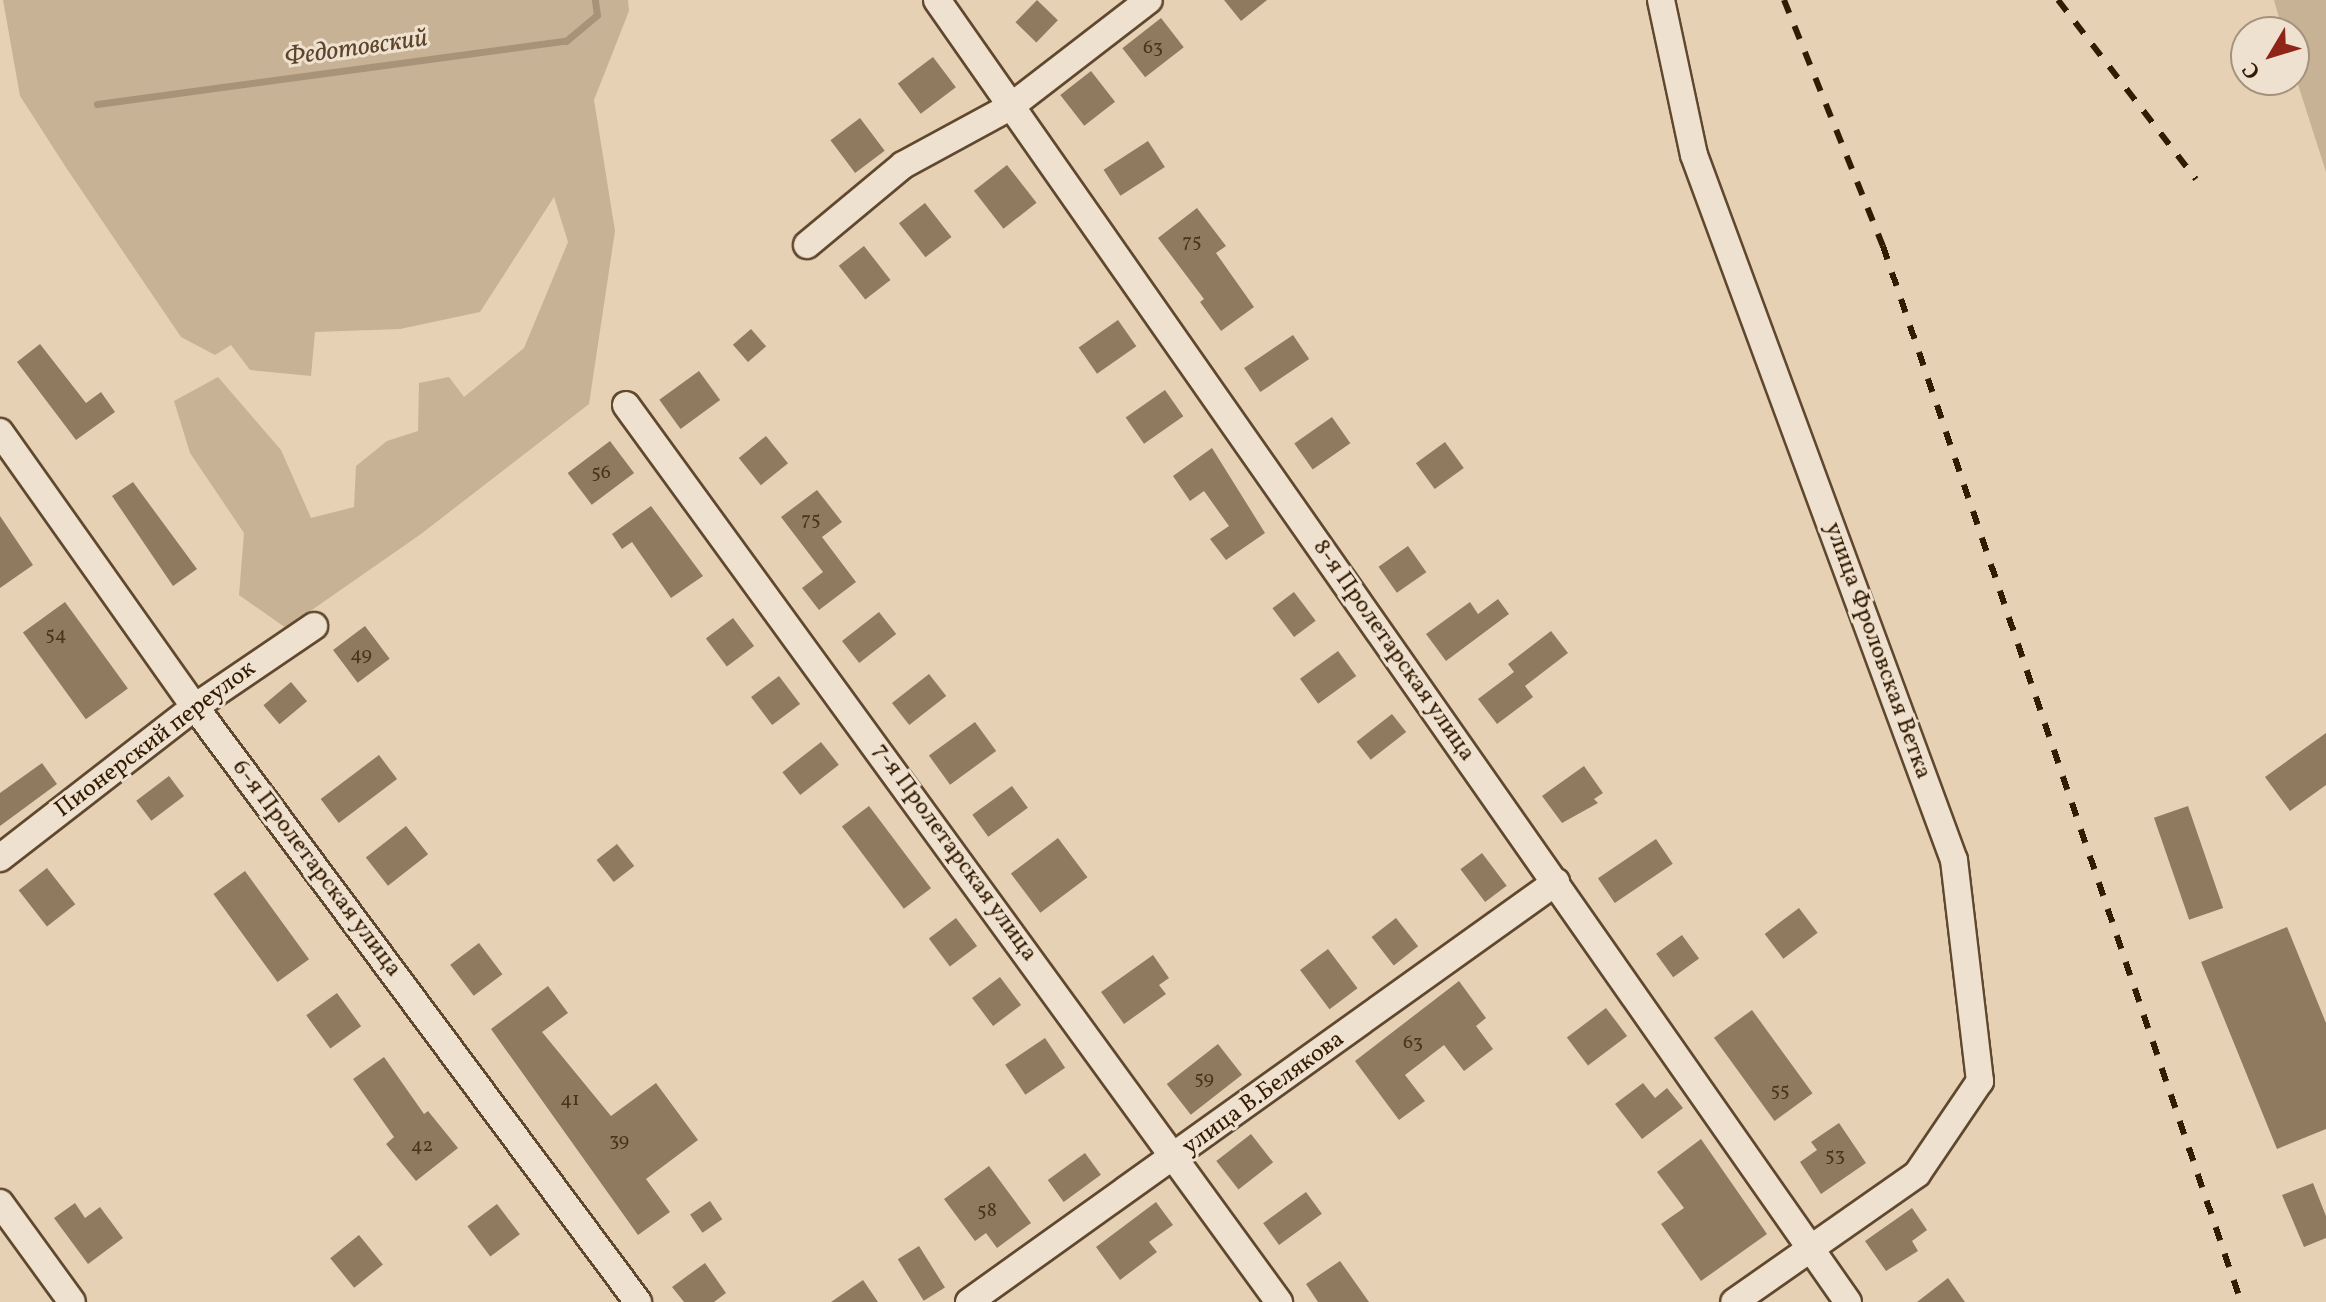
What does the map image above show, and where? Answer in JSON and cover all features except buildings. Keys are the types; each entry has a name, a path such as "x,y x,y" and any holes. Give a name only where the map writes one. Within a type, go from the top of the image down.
{"street":[{"name":"8-я Пролетарская улица","path":"937,0 1848,1302"},
{"path":"807,245 903,165 1010,107 1149,0"},
{"name":"улица Фроловская Ветка","path":"1661,0 1694,155 1954,860 1980,1081 1917,1174 1734,1302"},
{"name":"7-я Пролетарская улица","path":"626,405 1177,1156 1279,1302"},
{"name":"6-я Пролетарская улица","path":"0,432 195,707 638,1302"},
{"name":"Пионерский переулок","path":"0,858 195,707 314,626"},
{"name":"улица В.Белякова","path":"969,1302 1556,882"},
{"path":"0,1203 72,1302"}],"shaded area":[{"path":"3,0 628,0 629,11 594,100 615,231 589,404 421,534 286,628 239,595 244,533 190,453 174,401 218,377 281,450 311,518 354,507 356,466 387,441 418,431 419,383 449,377 464,397 524,348 568,242 554,197 480,312 400,329 315,332 311,376 250,370 231,345 215,355 181,337 67,169 20,96"},
{"path":"2274,0 2326,0 2326,172 2302,96 2310,96 2310,16 2278,16"}],"waterway":[{"name":"Федотовский","path":"97,104 566,41 597,15 595,0"}],"railway":[{"path":"1784,0 1883,246 2241,1302"},
{"path":"2058,0 2196,179"}]}
